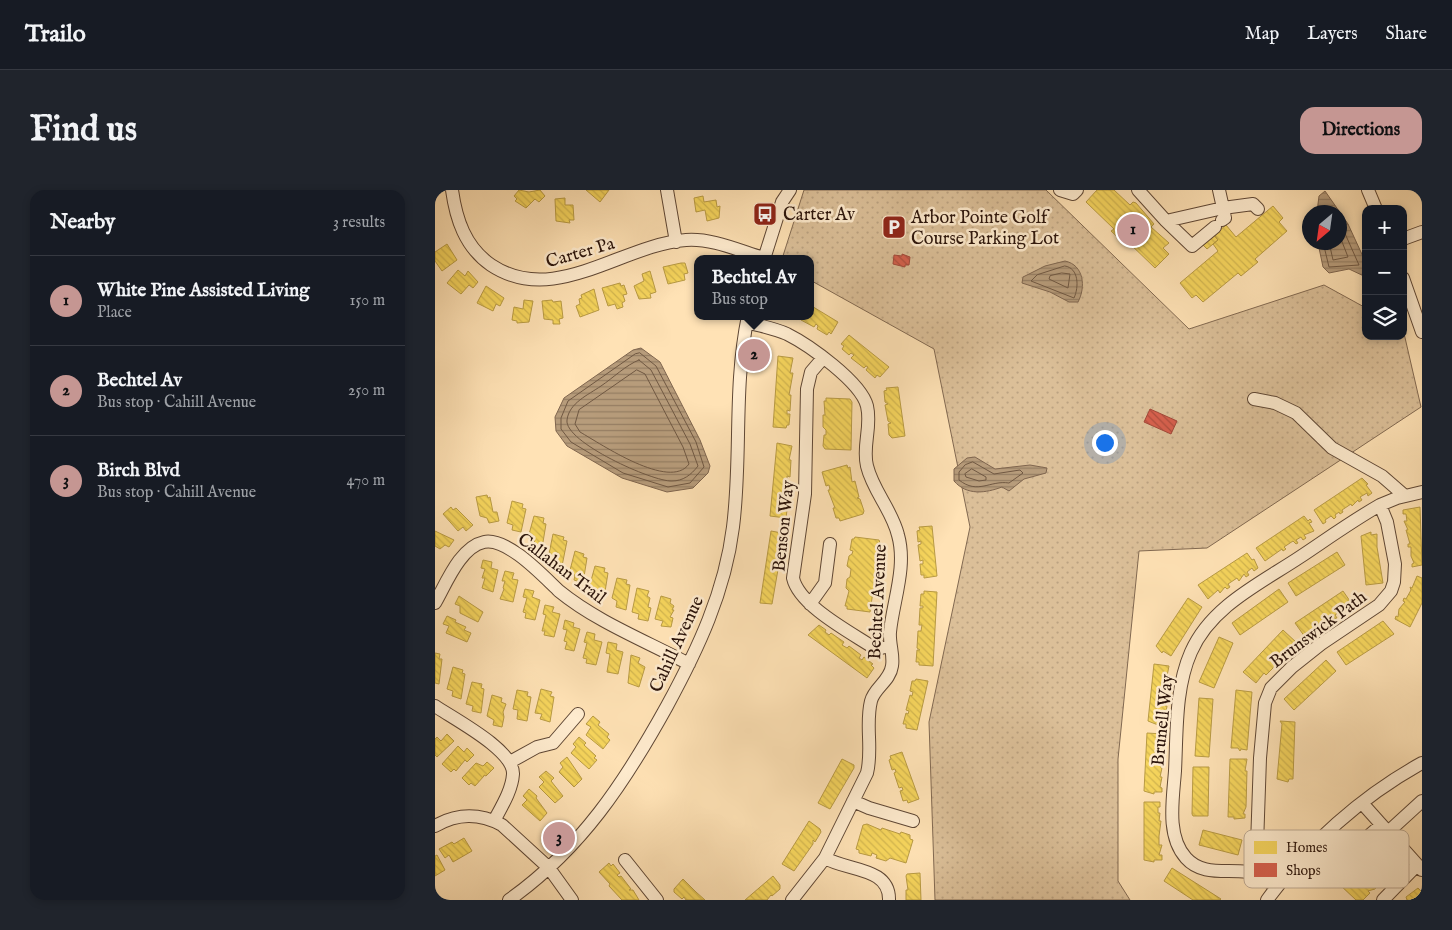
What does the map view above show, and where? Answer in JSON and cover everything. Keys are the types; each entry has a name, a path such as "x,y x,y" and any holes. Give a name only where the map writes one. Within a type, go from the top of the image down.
{"street":[{"name":"Carter Pa","path":"452,190 459,225 468,241 487,262 503,272 521,279 539,281 559,278 676,242 707,242 751,255"},
{"path":"667,190 676,242"},
{"path":"765,255 781,196 789,190"},
{"path":"1060,190 1073,194 1077,190"},
{"path":"1138,190 1192,246 1220,218 1219,190"},
{"path":"1368,190 1374,205"},
{"path":"1166,221 1220,218 1253,204 1259,209"},
{"path":"1407,238 1422,232"},
{"path":"1407,289 1422,332"},
{"name":"Cahill Avenue","path":"509,900 549,868 588,828 617,790 644,747 689,664 715,605 731,542 736,498 738,387 748,320"},
{"name":"Bechtel Avenue","path":"751,320 787,334 823,358 861,393 867,405 869,420 865,449 867,465 872,484 898,535 901,566 889,646 893,666 889,676 871,699 870,761 867,773 825,858 792,900"},
{"name":"Benson Way","path":"823,358 811,372 808,382 805,494 793,578 800,595 810,604 871,646 889,646"},
{"path":"1254,399 1275,404 1296,413 1328,445 1381,476 1405,496"},
{"name":"Brunell Way","path":"1244,873 1206,870 1196,866 1181,852 1175,841 1174,784 1180,701 1185,667 1200,636 1226,606 1380,505 1422,492"},
{"name":"Brunswick Path","path":"1258,830 1265,703 1271,688 1292,667 1321,644 1379,606 1391,591 1394,582 1395,564 1387,522 1380,505"},
{"name":"Callahan Trail","path":"435,603 470,550 486,541 499,543 517,554 586,610 689,664"},
{"path":"810,604 825,583 830,544"},
{"path":"435,706 501,751 510,762 513,773 511,781 494,821"},
{"path":"510,762 537,747 553,743 578,714"},
{"path":"1331,830 1361,803 1422,763"},
{"path":"853,801 869,808 913,821"},
{"path":"1361,803 1384,830 1422,801"},
{"path":"435,826 449,819 467,815 494,821 502,825 549,868 572,900"},
{"path":"1409,856 1419,867 1409,876"},
{"path":"825,858 880,878 888,888 889,900"},
{"path":"625,860 657,900"},
{"path":"1267,900 1276,888"},
{"path":"1383,900 1396,888"}],"shaded area":[{"path":"804,190 1046,190 1189,329 1324,285 1362,306 1362,340 1406,340 1421,407 1207,548 1139,551 1118,759 1118,881 1130,900 935,900 929,722 970,527 934,349 814,282 814,255 783,255"}],"water":[{"path":"1325,191 1335,205 1318,205 1319,196"},
{"path":"1347,223 1362,254 1362,275 1349,269 1329,273 1323,267 1319,250 1347,250"},
{"path":"1065,261 1076,267 1082,277 1082,290 1078,302 1069,302 1050,292 1022,283 1023,277 1045,266"},
{"path":"641,348 660,362 700,440 710,466 708,473 693,488 667,492 622,478 567,446 556,431 555,417 564,398 633,350"},
{"path":"975,457 995,469 1030,465 1047,468 1046,473 1024,479 1009,491 1002,487 990,491 977,492 965,489 954,481 954,469 967,458"}],"building: Homes":[{"path":"519,190 529,192 540,190 545,196 539,202 535,199 526,208 515,201 517,199 514,196"},
{"path":"586,190 609,190 600,202"},
{"path":"1097,190 1114,190 1130,205 1133,202 1136,203 1154,224 1151,227 1169,243 1163,248 1169,254 1155,268 1126,240 1124,243 1111,231 1114,229 1086,202"},
{"path":"703,196 704,202 716,200 717,207 720,206 719,218 707,221 705,210 696,212 694,198"},
{"path":"565,198 565,205 573,205 574,220 569,220 570,223 556,221 555,199"},
{"path":"1273,206 1283,218 1279,222 1287,231 1255,259 1258,262 1241,276 1238,273 1203,302 1196,295 1192,298 1180,283 1218,251 1213,244 1218,240 1214,235 1226,225 1236,237"},
{"path":"1214,235 1218,240 1207,249 1203,245"},
{"path":"447,244 457,260 442,271 435,261 435,252"},
{"path":"685,263 688,273 684,274 685,280 668,284 663,267"},
{"path":"458,270 465,276 468,271 478,282 473,288 469,285 461,294 447,283"},
{"path":"650,271 656,292 650,294 651,298 639,299 634,286 644,281 642,274"},
{"path":"620,283 621,286 624,285 627,294 623,295 625,301 622,303 623,307 617,309 615,304 608,306 602,288"},
{"path":"486,286 504,298 500,306 496,304 493,311 477,303"},
{"path":"594,289 599,310 580,317 576,306 580,304 579,299 582,298 581,295"},
{"path":"524,300 533,301 529,322 517,323 517,321 512,320 514,307 523,309"},
{"path":"552,300 553,302 561,301 563,318 559,319 560,324 553,324 553,320 544,319 542,301"},
{"path":"814,307 838,322 831,334 829,332 827,335 817,329 818,326 816,324 814,327 801,320 814,320"},
{"path":"849,335 889,367 880,377 877,375 875,378 866,370 868,367 864,368 851,358 854,355 851,353 849,355 842,349 844,346 841,344"},
{"path":"778,356 793,358 790,373 793,373 789,395 791,395 790,411 787,410 787,414 790,414 789,425 786,428 773,427"},
{"path":"898,387 905,436 892,438 889,435 888,424 891,423 888,421 885,405 888,404 885,402 884,391 887,390 886,388"},
{"path":"826,398 850,399 852,402 851,450 825,449 823,446 824,435 826,435 826,430 823,427 823,415 825,415 824,401 826,401"},
{"path":"777,443 792,446 789,460 791,460 790,477 787,476 787,483 790,483 786,502 788,502 786,518 770,516"},
{"path":"847,465 848,468 850,467 852,482 855,481 859,497 857,498 860,499 864,511 863,514 840,521 839,518 836,518 833,508 835,508 828,490 830,490 829,485 826,486 822,472"},
{"path":"1362,478 1368,484 1366,485 1372,493 1368,496 1367,493 1360,497 1362,500 1359,502 1358,500 1352,506 1351,504 1342,510 1343,512 1340,514 1339,512 1335,515 1334,519 1331,516 1323,524 1314,510"},
{"path":"487,495 488,498 490,497 493,512 497,512 499,521 489,523 487,518 480,516 476,497"},
{"path":"512,501 523,504 522,508 526,509 521,532 512,530 513,525 507,523"},
{"path":"451,507 453,510 456,508 473,525 466,531 463,527 458,531 443,514"},
{"path":"1420,507 1422,565 1412,567 1414,563 1411,556 1411,547 1408,547 1408,544 1410,544 1406,530 1408,530 1404,521 1407,521 1403,510"},
{"path":"534,516 544,518 543,523 546,524 542,548 533,546 535,540 528,538"},
{"path":"1304,516 1308,521 1310,519 1312,522 1309,523 1314,531 1304,535 1306,538 1303,540 1301,537 1296,540 1298,543 1296,544 1293,541 1284,547 1286,549 1283,551 1282,549 1265,561 1256,548"},
{"path":"932,526 937,576 924,578 924,575 921,575 920,564 923,564 923,560 920,561 918,545 921,544 921,541 918,542 917,531 920,530 919,527"},
{"path":"435,531 454,540 449,547 445,545 440,549 435,546"},
{"path":"771,531 784,535 772,604 760,603"},
{"path":"1371,532 1371,535 1377,534 1377,547 1383,583 1366,585 1361,536"},
{"path":"553,534 564,537 563,540 567,541 562,566 553,564 555,557 549,554"},
{"path":"855,537 879,540 880,543 870,612 847,609 847,606 845,606 849,591 846,588 847,579 850,577 851,569 847,566 849,556 853,551 850,550 852,539"},
{"path":"575,551 584,554 583,557 587,558 583,583 574,580 575,575 569,574"},
{"path":"1337,552 1345,565 1296,596 1288,583"},
{"path":"1247,553 1252,560 1254,559 1258,568 1254,571 1252,568 1247,572 1249,575 1246,577 1244,574 1239,581 1237,578 1228,584 1230,587 1227,589 1225,587 1220,593 1218,590 1208,599 1198,585"},
{"path":"483,560 492,562 491,568 498,570 493,592 482,588 485,578 482,578 485,569 481,568"},
{"path":"595,566 605,568 604,572 608,573 604,598 595,595 596,590 589,588"},
{"path":"505,571 514,573 512,579 518,580 513,602 500,599 504,589 505,581 502,581"},
{"path":"1417,576 1422,578 1422,603 1410,627 1395,619 1396,616 1398,617 1399,609 1405,602 1403,601 1404,598 1406,599 1411,590 1410,587 1412,588"},
{"path":"617,578 627,580 626,584 630,585 626,610 616,607 617,601 612,598"},
{"path":"637,588 649,591 647,596 650,598 648,607 651,608 648,621 638,619 639,614 632,612"},
{"path":"525,589 534,591 532,597 540,600 535,620 525,618 526,613 523,612 527,598 523,597"},
{"path":"1279,589 1288,602 1240,635 1232,623"},
{"path":"924,591 937,592 933,666 919,665 919,662 916,662 917,650 920,650 917,648 918,631 921,631 922,625 919,625 920,608 923,608 923,606 920,606 921,594 924,594"},
{"path":"1343,591 1352,604 1343,609 1345,612 1341,615 1339,612 1335,615 1337,618 1334,619 1332,617 1305,637 1295,623"},
{"path":"459,596 483,612 478,622 460,613 460,606 455,604"},
{"path":"661,596 671,599 670,603 674,606 670,617 673,618 671,627 661,626 663,621 655,619"},
{"path":"1188,598 1202,607 1171,656 1163,651 1162,653 1156,646"},
{"path":"545,605 554,607 552,612 560,614 554,637 544,635 545,631 542,631 546,615 543,614"},
{"path":"447,616 466,627 464,630 471,633 467,642 446,633 449,626 443,624"},
{"path":"565,620 574,623 573,627 580,629 574,651 565,649 567,642 564,641 567,630 563,629"},
{"path":"1383,621 1394,634 1346,665 1337,652"},
{"path":"819,625 829,635 831,633 844,642 842,645 847,648 849,646 861,655 859,658 862,660 864,657 873,664 871,665 874,668 867,678 808,635"},
{"path":"1283,630 1297,643 1293,647 1291,645 1281,656 1283,658 1266,675 1264,673 1256,683 1243,672"},
{"path":"587,632 595,634 594,640 602,642 596,665 586,663 587,659 583,658 587,643 584,642"},
{"path":"1219,637 1233,643 1214,688 1199,682"},
{"path":"608,642 617,644 616,650 623,652 618,674 607,672 610,654 606,653"},
{"path":"435,653 440,654 439,659 442,659 439,684 435,683"},
{"path":"631,655 640,658 638,663 645,667 639,687 628,683"},
{"path":"1326,660 1336,671 1294,710 1284,699"},
{"path":"1154,664 1169,666 1167,676 1169,676 1169,680 1166,680 1166,684 1169,684 1165,706 1167,706 1166,712 1164,712 1165,724 1158,723 1158,725 1148,721"},
{"path":"453,667 463,670 462,673 465,674 461,699 452,696 453,691 447,689"},
{"path":"916,679 928,681 917,730 906,728 906,724 903,724 906,713 908,714 909,711 906,710 910,695 912,696 913,692 910,691 912,681"},
{"path":"472,682 482,684 481,688 484,689 481,713 472,711 473,706 466,704"},
{"path":"541,689 552,692 550,696 554,697 550,722 540,719 542,714 535,713"},
{"path":"517,690 528,692 527,696 531,697 527,721 517,719 518,710 513,709"},
{"path":"1236,690 1252,692 1247,750 1241,749 1240,751 1238,748 1231,748"},
{"path":"492,695 502,698 501,702 506,704 503,712 502,727 493,725 494,720 487,716"},
{"path":"1199,698 1213,699 1209,757 1195,756"},
{"path":"593,716 600,722 598,725 609,734 607,737 610,740 603,749 586,735 591,727 586,724"},
{"path":"1280,721 1295,722 1293,779 1289,779 1288,782 1277,779 1282,724"},
{"path":"1147,733 1163,734 1160,777 1162,777 1160,787 1162,792 1154,792 1154,794 1144,791"},
{"path":"447,734 454,741 437,757 435,755 435,739 437,737 441,741"},
{"path":"579,737 586,743 584,745 596,756 594,758 597,760 589,769 571,753 576,747 573,744"},
{"path":"458,746 464,752 467,748 474,755 467,762 465,760 456,771 454,769 451,772 442,764"},
{"path":"902,752 919,799 908,803 907,800 903,801 900,791 903,790 902,787 899,788 894,773 896,772 895,769 892,770 889,760 891,759 890,756"},
{"path":"567,757 582,779 574,787 559,772 563,767 560,763"},
{"path":"842,759 854,765 854,768 830,809 818,803"},
{"path":"1230,759 1247,759 1245,771 1247,771 1246,807 1243,814 1245,814 1245,818 1234,819 1234,817 1228,817"},
{"path":"487,762 494,768 486,776 484,775 475,786 471,783 469,785 462,778 476,763 483,766"},
{"path":"1193,767 1209,767 1208,816 1193,816 1192,814"},
{"path":"546,771 554,778 551,781 563,796 555,803 539,787 544,782 539,777"},
{"path":"529,789 537,796 536,798 547,813 540,821 522,805 527,800 523,796"},
{"path":"1144,802 1160,802 1160,807 1158,807 1158,813 1160,813 1159,821 1161,821 1159,845 1162,845 1159,855 1162,855 1162,860 1154,860 1154,862 1144,860"},
{"path":"809,821 820,829 821,832 815,842 813,840 813,844 794,871 782,864"},
{"path":"867,824 881,830 882,828 910,835 910,839 913,840 906,863 890,858 886,861 876,858 877,855 872,853 871,856 859,853 859,850 856,849 863,825"},
{"path":"1203,830 1242,840 1238,855 1199,845"},
{"path":"464,838 472,851 453,862 449,855 445,858 439,849"},
{"path":"437,855 445,870 435,876 435,856"},
{"path":"609,863 611,866 613,864 620,873 617,875 621,876 631,889 629,890 633,890 639,900 622,900 609,886 610,884 599,872"},
{"path":"1172,868 1221,899 1193,900 1164,881"},
{"path":"920,873 921,900 906,900 906,890 908,890 907,874"},
{"path":"773,876 780,885 780,889 772,896 767,900 745,900"},
{"path":"683,879 705,900 686,900 684,897 682,899 674,892 674,889"},
{"path":"1343,888 1376,888 1368,891 1370,893 1363,900 1356,900"},
{"path":"1418,888 1422,892 1422,900 1407,900 1406,897"}],"building: Shops":[{"path":"902,254 910,257 909,265 905,265 905,267 893,264 894,255 902,256"},
{"path":"1150,409 1177,421 1171,434 1144,422"}],"place":[{"name":"Carter Av","path":"765,214"},
{"name":"Arbor Pointe Golf Course Parking Lot","path":"894,227"},
{"name":"White Pine Assisted Living","path":"1133,230"},
{"name":"Bechtel Av","path":"754,355"},
{"name":"Birch Blvd","path":"559,838"}]}
